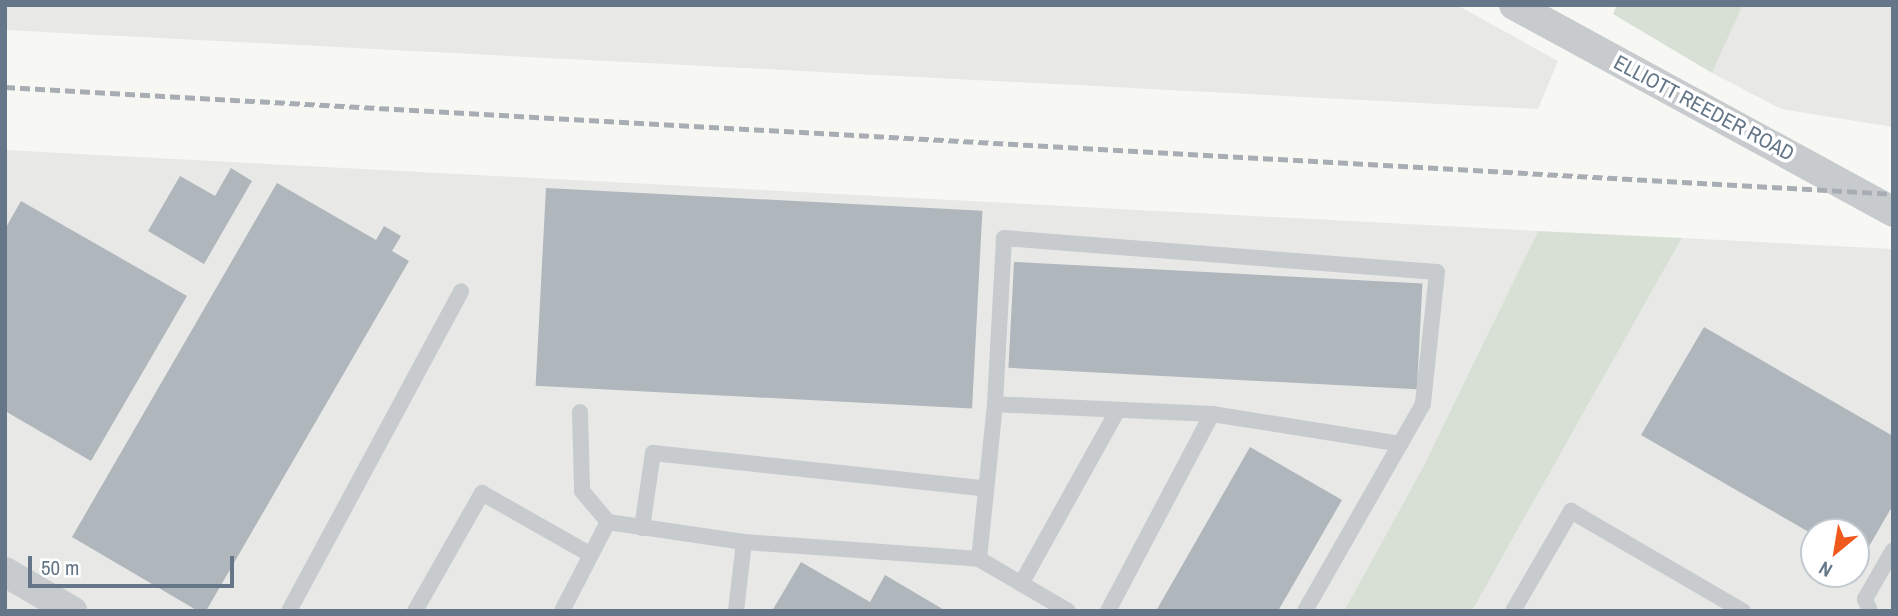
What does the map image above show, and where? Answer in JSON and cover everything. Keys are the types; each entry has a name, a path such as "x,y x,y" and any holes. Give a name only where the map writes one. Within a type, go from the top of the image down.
{"street":[{"name":"ELLIOTT REEDER ROAD","path":"1514,5 1893,212"},
{"path":"5,572 72,611"}],"lane":[{"path":"979,559 983,488 995,404 1004,238 1437,272 1423,404 1305,611"},
{"path":"289,611 461,291"},
{"path":"995,404 1212,414 1401,444"},
{"path":"1021,584 1118,410"},
{"path":"580,412 582,491 608,523 744,542 979,559 1068,611"},
{"path":"1108,611 1212,414"},
{"path":"642,528 653,453 983,488"},
{"path":"415,611 482,494 591,555"},
{"path":"1513,611 1571,511 1743,611"},
{"path":"562,611 608,523"},
{"path":"736,611 744,542"},
{"path":"1870,611 1865,599 1893,550"}],"shaded area":[{"path":"5,5 1457,5 1558,61 1538,109 5,30"},
{"path":"1617,5 1743,5 1712,73 1613,14"},
{"path":"1743,5 1893,5 1893,127 1781,109 1712,73"},
{"path":"5,150 1538,231 1422,469 1344,611 5,611"},
{"path":"1538,231 1682,238 1472,611 1344,611 1422,469"},
{"path":"1682,238 1893,249 1893,611 1472,611"}],"building":[{"path":"231,168 252,181 204,264 148,231 180,176 215,196"},
{"path":"277,183 376,240 384,226 401,236 392,251 409,261 206,611 198,611 72,537"},
{"path":"546,188 982,211 972,409 536,386"},
{"path":"21,201 187,296 91,461 5,411 5,229"},
{"path":"1014,262 1422,283 1417,389 1008,368"},
{"path":"1704,327 1893,436 1893,505 1870,545 1870,518 1800,518 1800,527 1641,435"},
{"path":"1250,447 1342,500 1278,611 1156,611"},
{"path":"801,562 870,602 885,575 946,611 772,611"}],"railway":[{"path":"5,87 1893,194"}]}
